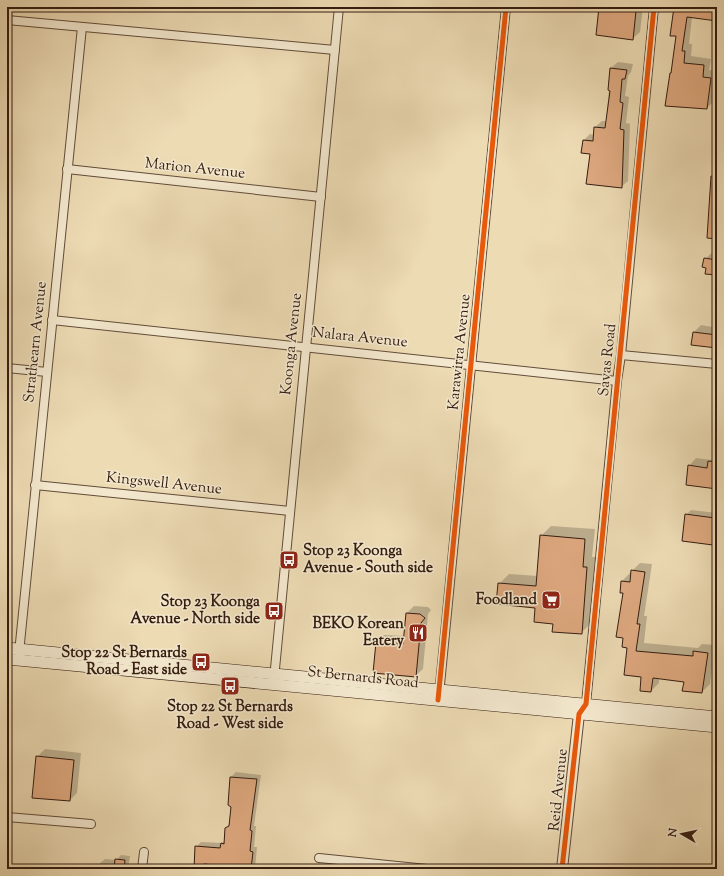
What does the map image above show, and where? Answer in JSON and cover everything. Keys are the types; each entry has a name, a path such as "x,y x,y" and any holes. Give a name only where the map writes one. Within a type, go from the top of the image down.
{"main road":[{"name":"St Bernards Road","path":"7,648 15,656 439,695 586,704 716,719"},
{"name":"St Bernards Road","path":"439,695 579,714 716,719"}],"street":[{"name":"Koonga Avenue","path":"274,679 339,7"},
{"name":"Karawirra Avenue","path":"439,695 506,7"},
{"name":"Savas Road","path":"579,714 586,704 654,7"},
{"path":"7,20 335,50"},
{"name":"Strathearn Avenue","path":"15,656 35,485 82,27"},
{"name":"Marion Avenue","path":"67,169 320,197"},
{"name":"Nalara Avenue","path":"52,320 471,364 617,381"},
{"path":"621,355 717,364"},
{"path":"7,368 47,372"},
{"name":"Kingswell Avenue","path":"35,485 290,511"},
{"name":"Reid Avenue","path":"562,869 579,714"},
{"path":"7,816 91,824"},
{"path":"142,869 144,852"},
{"path":"319,858 427,869"}],"building":[{"path":"599,7 636,11 633,40 596,35"},
{"path":"674,7 717,7 717,21 687,17 682,51 685,51 684,63 704,65 703,77 711,78 707,109 665,106 676,36 670,36"},
{"path":"610,68 627,70 625,79 622,79 620,102 623,103 620,129 624,130 622,188 586,184 590,154 581,153 583,140 593,141 594,127 605,128 610,91 608,90"},
{"path":"711,176 717,177 717,239 707,238"},
{"path":"704,258 717,260 717,275 705,274 706,268 702,267"},
{"path":"693,332 717,335 717,348 691,345"},
{"path":"708,461 717,462 717,489 686,485 688,465 707,468"},
{"path":"685,514 715,518 713,545 682,541"},
{"path":"540,535 585,539 583,567 587,567 582,634 552,632 553,624 534,622 535,608 496,604 498,583 536,586"},
{"path":"631,570 645,572 637,624 640,624 636,651 693,656 693,651 708,653 702,693 682,691 684,682 653,678 651,692 640,691 641,677 624,675 627,648 622,647 623,638 616,637 623,593 620,593 621,581 630,582"},
{"path":"406,613 420,614 425,618 421,623 416,677 373,673 376,642 403,644"},
{"path":"36,756 74,760 70,801 32,798"},
{"path":"230,777 257,779 250,830 252,831 250,851 253,852 251,869 224,869 224,866 204,864 203,869 194,869 195,846 220,848 221,843 224,844 225,828 229,826 231,807 228,805"},
{"path":"115,859 125,860 124,869 114,869"}],"cycle path":[{"path":"438,700 506,7"},
{"path":"562,869 579,714 586,704 654,7"}],"place":[{"name":"Stop 23 Koonga Avenue - South side","path":"289,560"},
{"name":"Foodland","path":"551,600"},
{"name":"Stop 23 Koonga Avenue - North side","path":"274,611"},
{"name":"BEKO Korean Eatery","path":"418,633"},
{"name":"Stop 22 St Bernards Road - East side","path":"201,662"},
{"name":"Stop 22 St Bernards Road - West side","path":"230,686"}]}
